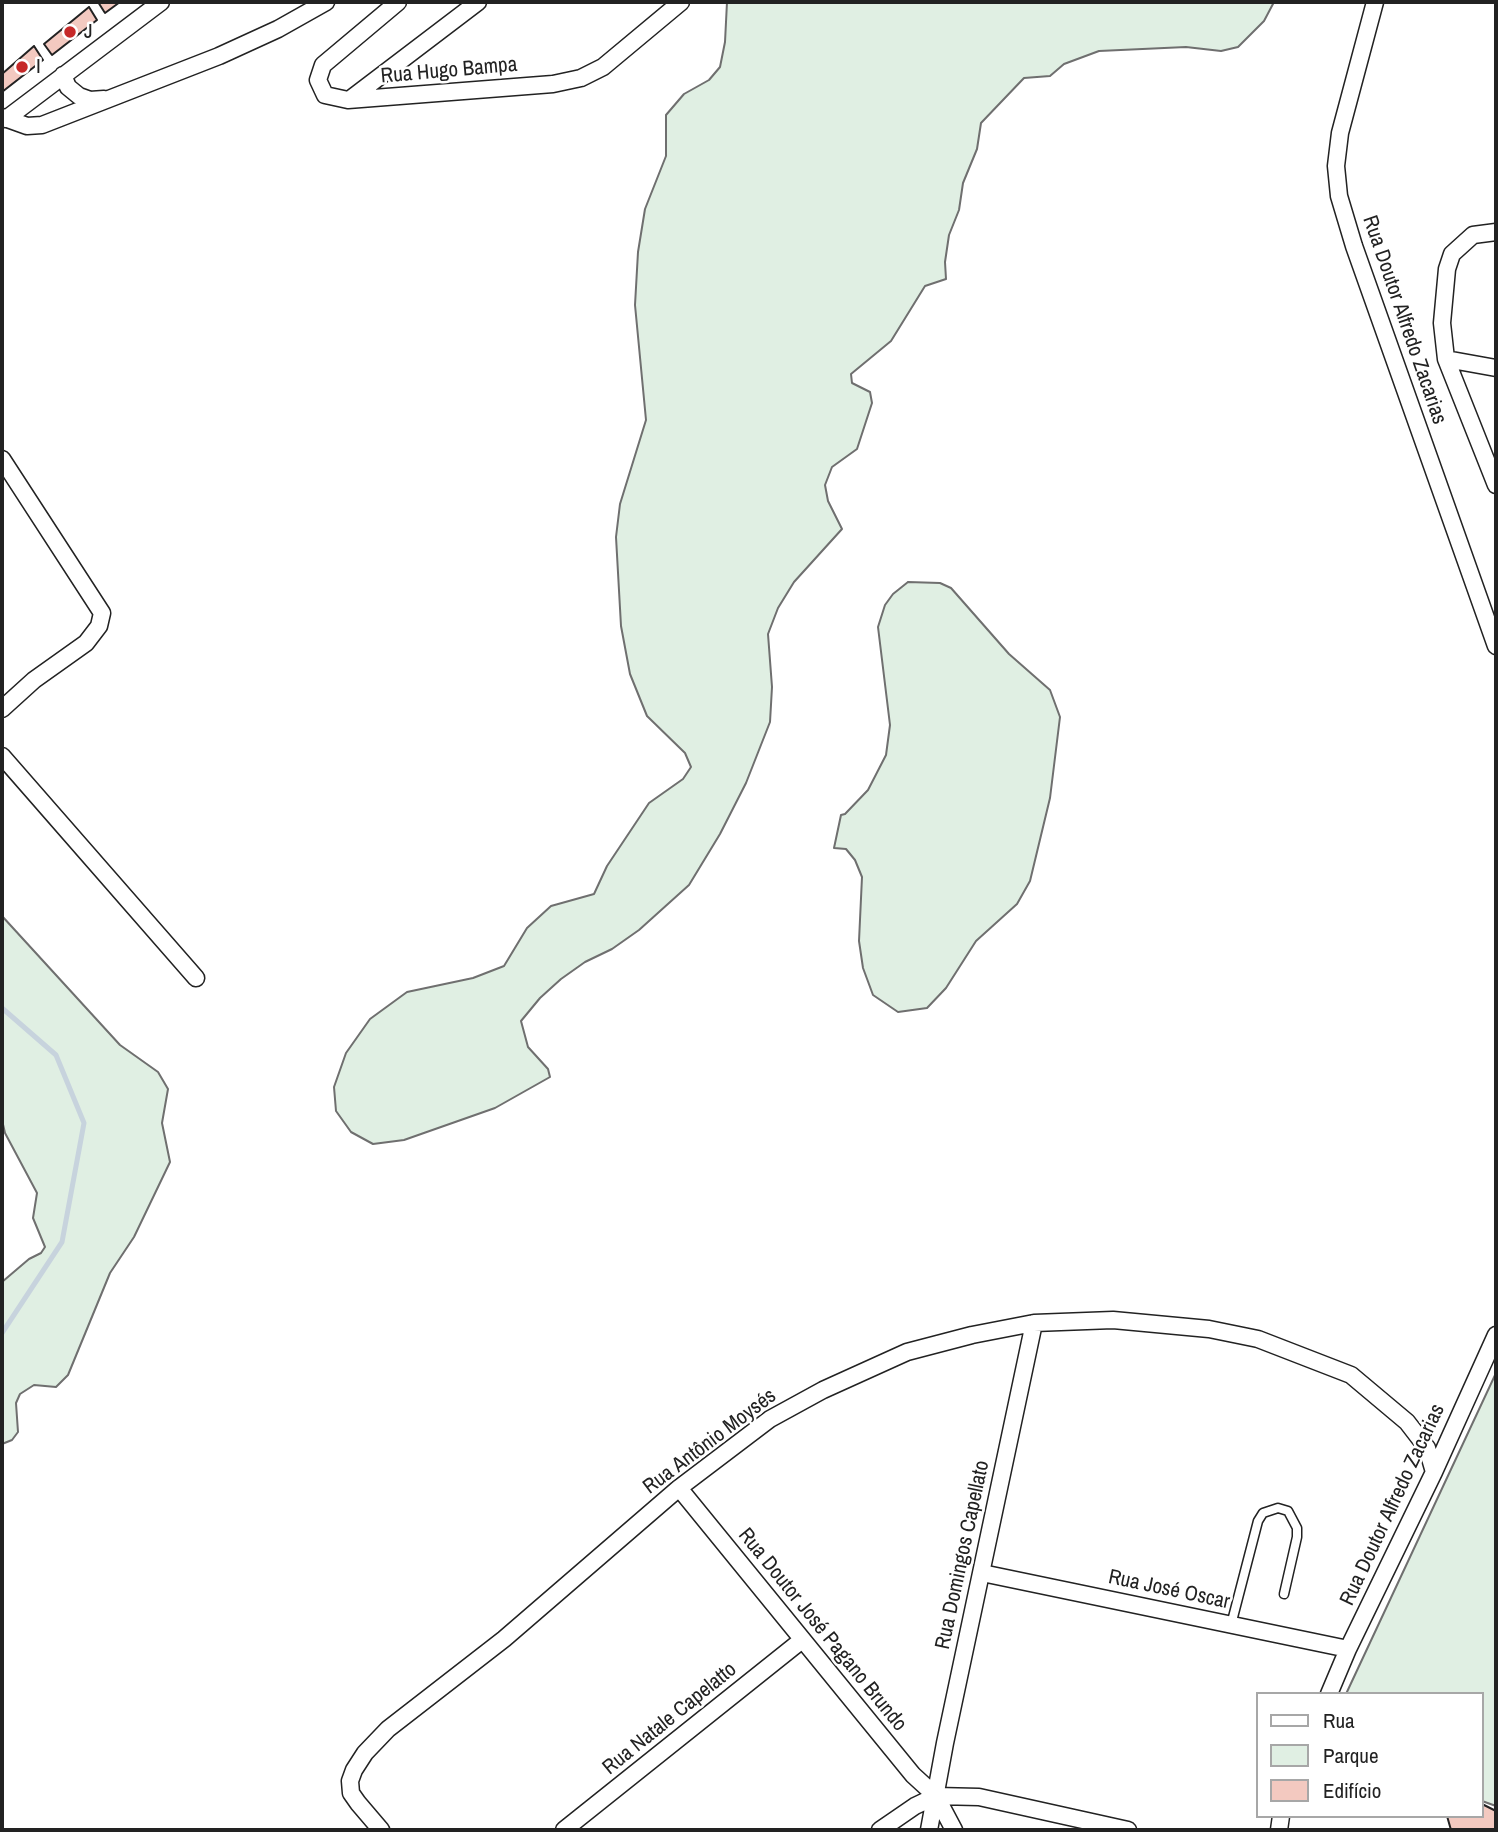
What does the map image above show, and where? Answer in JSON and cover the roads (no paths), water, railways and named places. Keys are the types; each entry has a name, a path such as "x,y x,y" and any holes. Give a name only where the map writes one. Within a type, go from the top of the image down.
{"street":[{"path":"3,122 161,2"},
{"path":"3,122 27,126 42,125 219,56 278,29 326,2"},
{"path":"398,2 323,65 318,80 325,95 348,100 478,2"},
{"name":"Rua Hugo Bampa","path":"348,100 554,84 581,78 603,67 681,2"},
{"name":"Rua Doutor Alfredo Zacarias","path":"1375,2 1340,133 1336,166 1339,196 1354,246 1496,646"},
{"path":"63,75 68,87 79,96 90,100 113,98"},
{"path":"1495,480 1446,359 1441,323 1447,270 1452,254 1473,235 1496,232"},
{"path":"1446,359 1496,368"},
{"path":"2,459 102,613 99,626 86,643 34,680 2,709"},
{"path":"2,756 196,978"},
{"name":"Rua Antônio Moysés","path":"381,1830 351,1793 350,1781 365,1753 388,1729 504,1639 679,1488 770,1419 866,1369 907,1352 972,1335 1034,1323 1112,1320 1209,1329 1258,1339 1351,1375 1379,1396 1407,1422 1427,1448 1434,1472"},
{"name":"Rua Domingos Capellato","path":"936,1796 944,1743 1034,1323"},
{"name":"Rua Doutor Alfredo Zacarias","path":"1330,1692 1496,1335"},
{"name":"Rua Doutor José Pagano Brundo","path":"679,1488 914,1775 936,1796 954,1830"},
{"name":"Rua José Oscar","path":"982,1573 1348,1649"},
{"name":"Rua Natale Capelatto","path":"564,1830 802,1640"},
{"path":"880,1830 915,1806 936,1796 979,1797 1128,1830"},
{"path":"929,1830 936,1796"}],"lane":[{"path":"1231,1625 1258,1521 1262,1513 1278,1508 1288,1511 1297,1528 1284,1594"}],"waterway":[{"path":"2,1008 56,1055 84,1123 62,1242 2,1333"}],"place":[{"name":"J","path":"70,32"},
{"name":"I","path":"22,67"}]}
